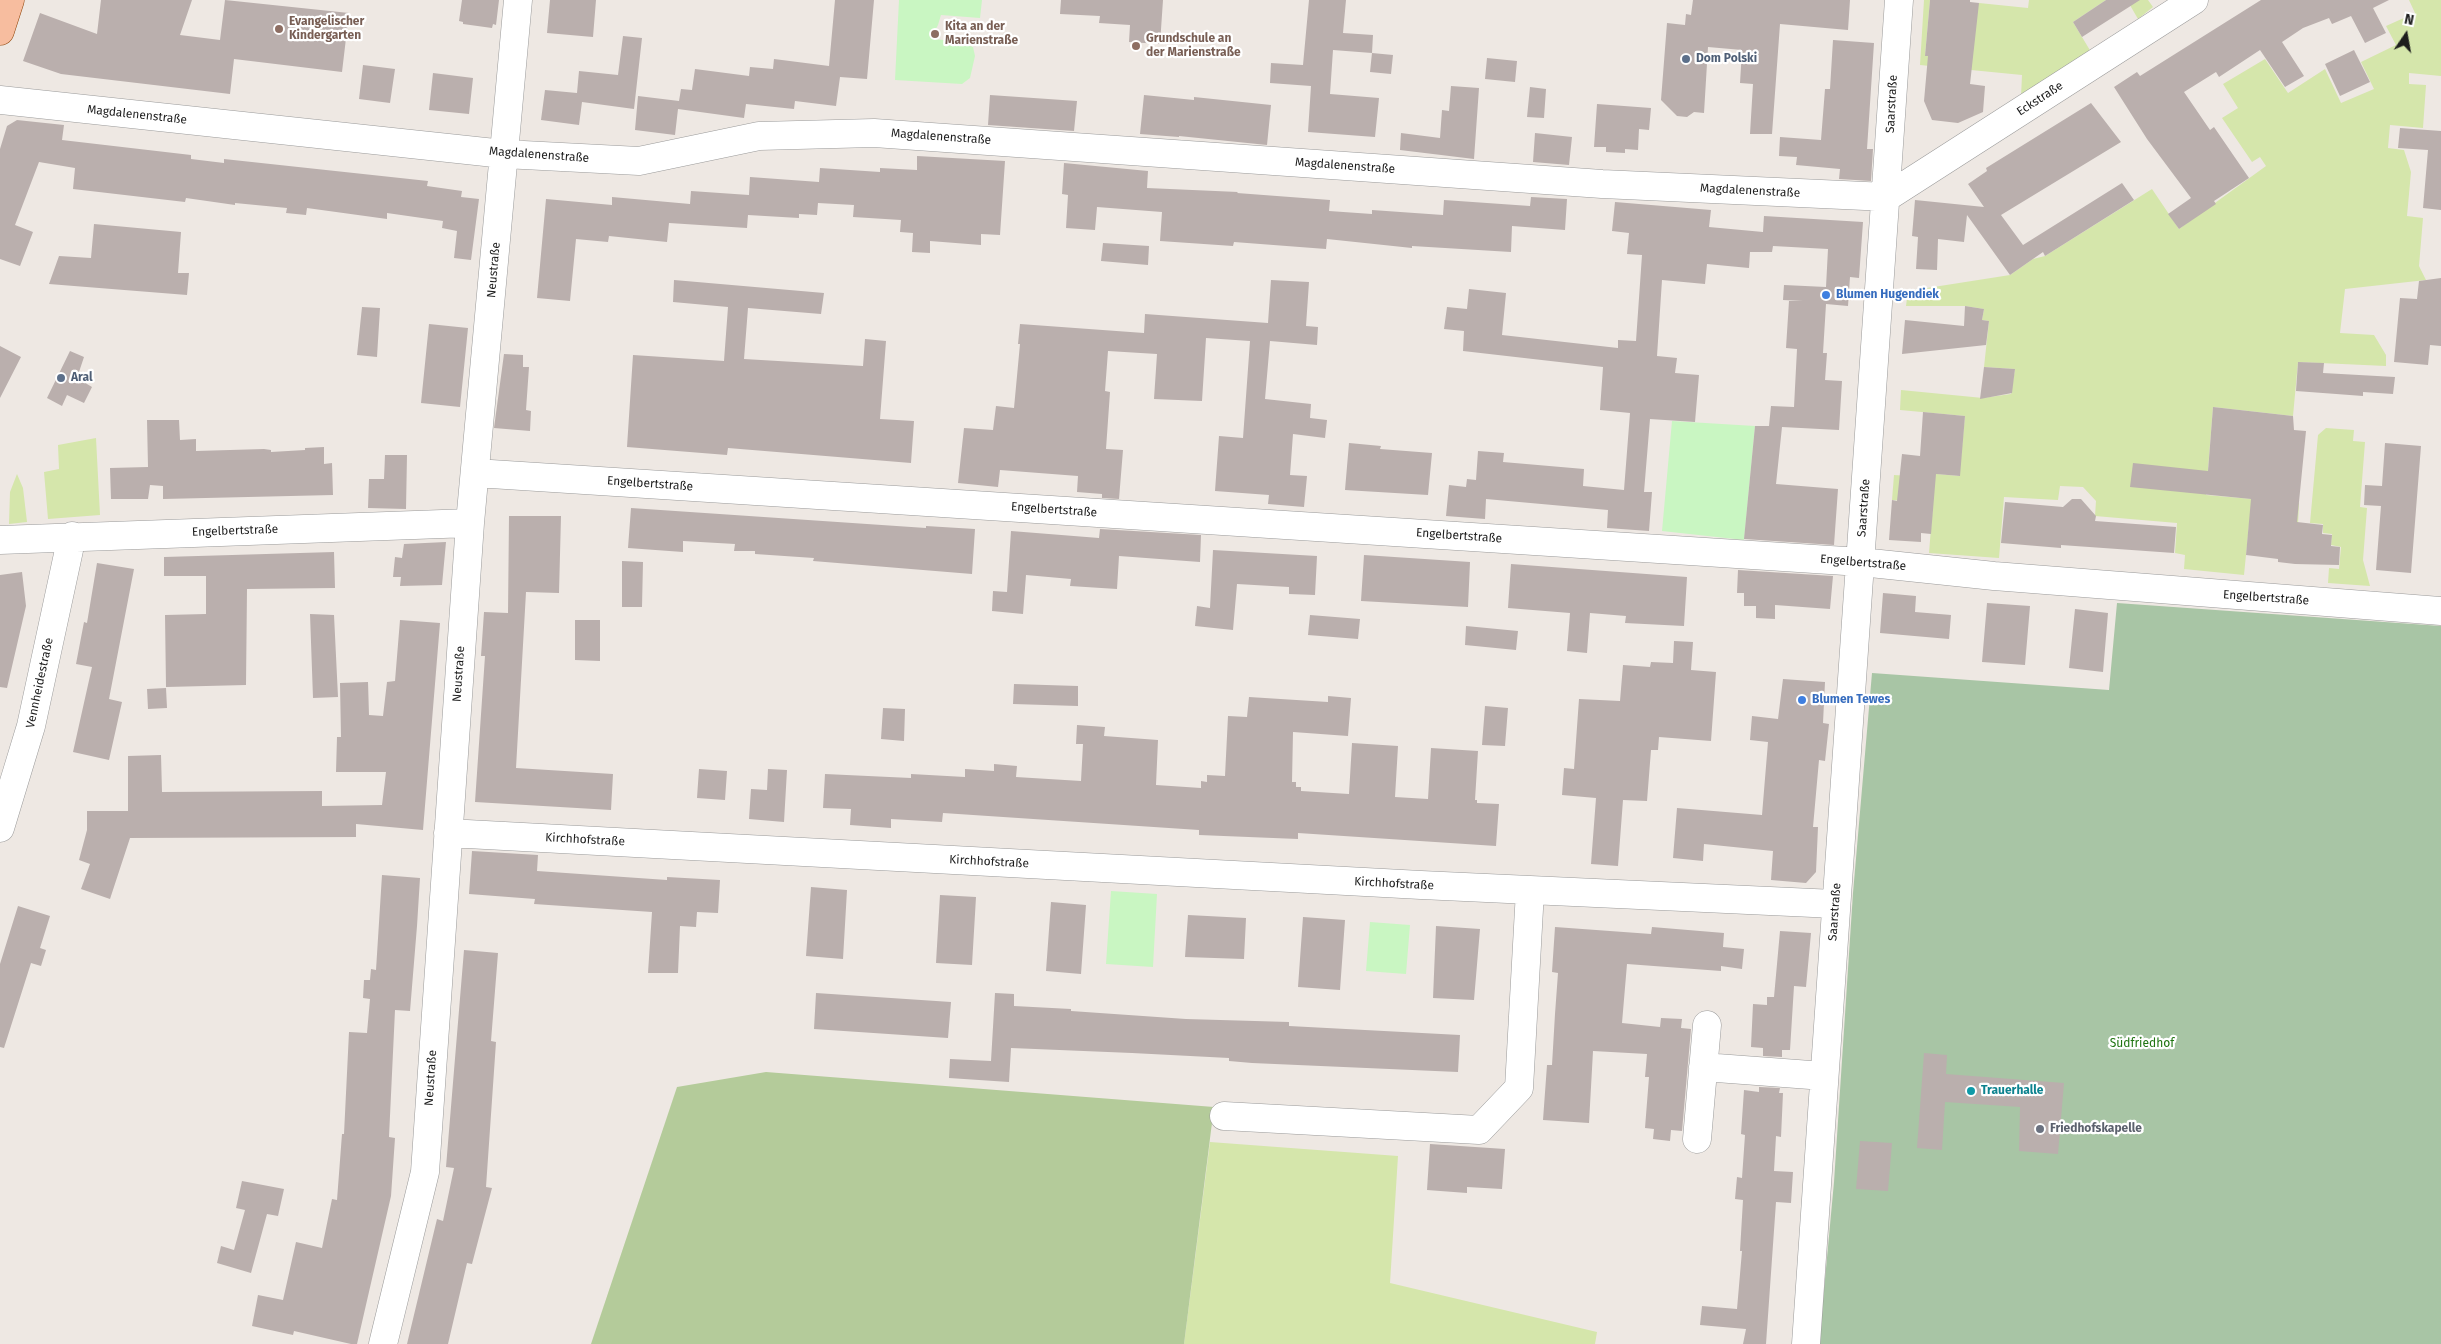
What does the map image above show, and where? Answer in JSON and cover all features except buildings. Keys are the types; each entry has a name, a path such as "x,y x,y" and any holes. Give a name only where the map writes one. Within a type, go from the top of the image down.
{"main road":[{"path":"0,30 10,0"}],"street":[{"name":"Neustraße","path":"383,1344 425,1172 470,523 518,0"},
{"name":"Saarstraße","path":"1806,1344 1835,904 1887,197 1899,0"},
{"name":"Eckstraße","path":"1887,197 2194,0"},
{"name":"Magdalenenstraße","path":"0,100 504,154 639,161 759,136 874,133 1602,184 1887,197"},
{"name":"Engelbertstraße","path":"475,473 1861,562 1994,576 2441,611"},
{"name":"Engelbertstraße","path":"0,540 470,523"},
{"name":"Vennheidestraße","path":"0,828 31,726 72,536"},
{"path":"2441,606 2441,611"},
{"name":"Kirchhofstraße","path":"448,833 1530,891 1835,904"},
{"path":"1224,1116 1479,1130 1519,1088 1530,891"},
{"path":"1697,1139 1707,1025"},
{"path":"1703,1067 1824,1076"}],"green space":[{"path":"899,0 982,0 980,18 941,15 933,34 933,39 954,41 973,47 975,56 970,78 962,84 895,80"},
{"path":"1924,0 1930,0 1925,56 1979,3 2028,8 2029,0 2106,0 2073,22 2091,52 2021,97 2022,75 1920,65"},
{"path":"2127,0 2148,0 2153,7 2138,19"},
{"path":"2409,0 2441,0 2441,76 2409,73 2409,84 2426,85 2423,128 2390,125 2388,148 2404,150 2411,172 2407,216 2423,218 2419,266 2426,280 2345,289 2340,333 2374,335 2386,355 2386,366 2298,362 2293,416 2213,407 2206,495 2299,503 2297,546 2249,525 2244,575 2184,569 2185,555 2175,553 2177,523 2095,516 2096,501 2083,487 2060,486 2058,500 2004,497 1999,558 1929,553 1933,503 1892,500 1894,475 1926,477 1926,473 1959,476 1965,416 1900,410 1901,390 1983,398 2011,394 2015,369 1984,367 1989,321 1982,320 1984,309 1965,306 1906,306 1908,291 2010,275 2033,259 2045,256 2152,189 2179,229 2266,166 2260,157 2252,162 2222,118 2238,108 2223,84 2265,59 2288,93 2325,69 2341,103 2374,89 2361,62 2396,45 2386,26 2415,13"},
{"path":"1672,421 1755,426 1744,540 1662,531"},
{"path":"2326,428 2354,430 2353,441 2365,442 2360,507 2367,508 2363,560 2370,586 2328,583 2329,568 2339,569 2341,547 2331,545 2332,534 2323,533 2323,524 2310,523 2318,435"},
{"path":"96,438 100,515 48,519 44,472 59,469 58,445"},
{"path":"17,474 23,488 27,522 9,524 10,492"},
{"name":"Südfriedhof","path":"2117,603 2441,626 2441,1344 1819,1344 1834,1182 1853,893 1872,673 2109,690"},
{"path":"1111,891 1157,894 1153,967 1106,964"},
{"path":"1370,922 1410,925 1406,974 1366,971"},
{"path":"766,1072 1214,1107 1184,1344 591,1344 677,1087"},
{"path":"1210,1142 1398,1156 1390,1283 1597,1332 1595,1344 1184,1344"}],"place":[{"name":"Evangelischer Kindergarten","path":"279,29"},
{"name":"Kita an der Marienstraße","path":"935,34"},
{"name":"Grundschule an der Marienstraße","path":"1136,46"},
{"name":"Dom Polski","path":"1686,59"},
{"name":"Blumen Hugendiek","path":"1826,295"},
{"name":"Aral","path":"61,378"},
{"name":"Blumen Tewes","path":"1802,700"},
{"name":"Trauerhalle","path":"1971,1091"},
{"name":"Friedhofskapelle","path":"2040,1129"}]}
